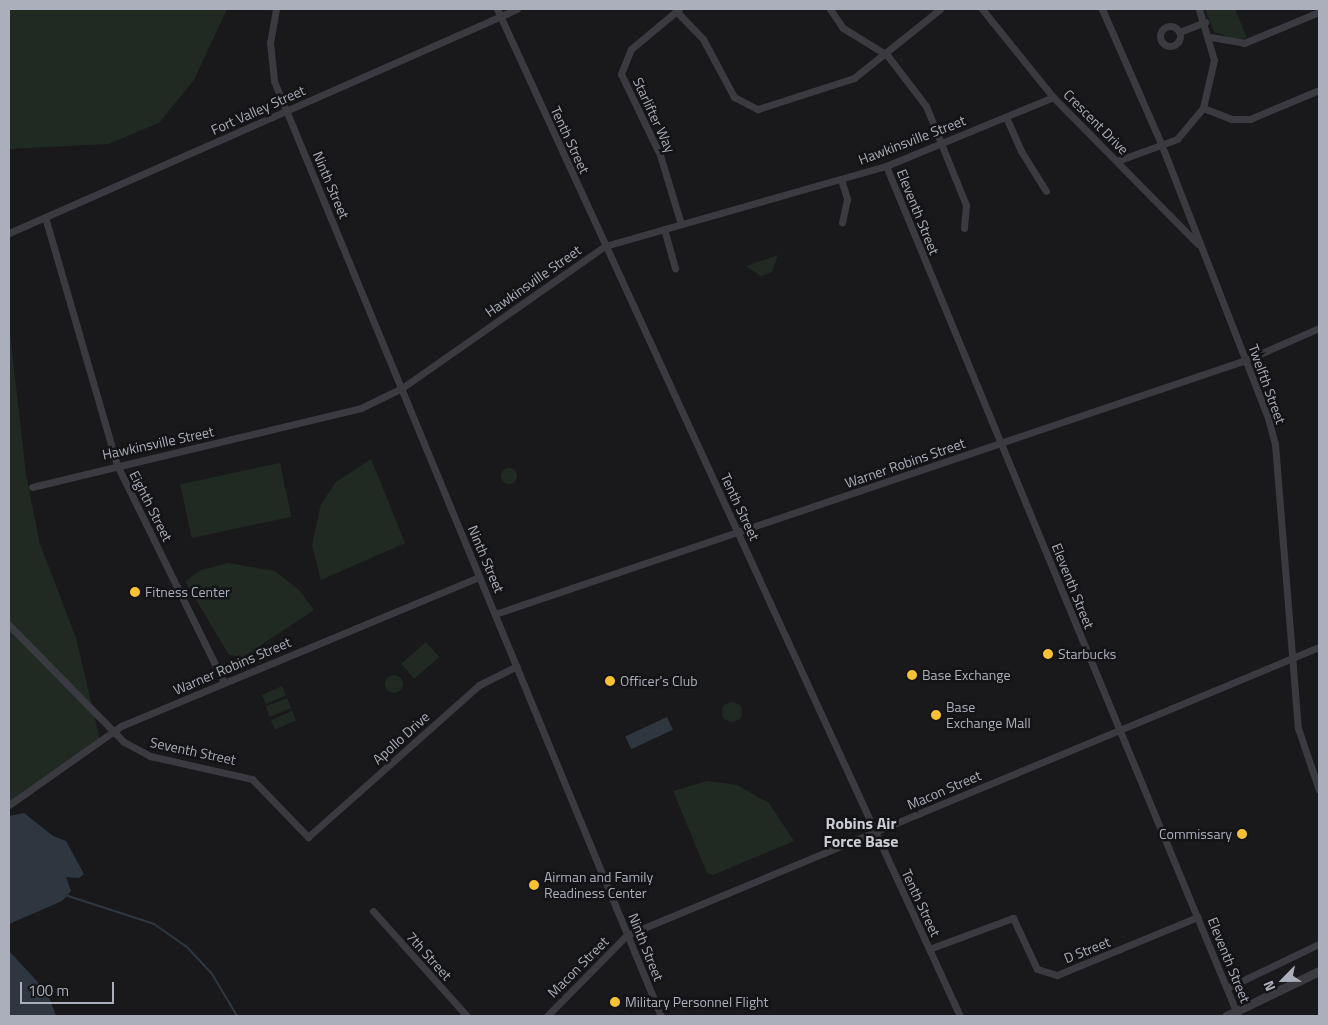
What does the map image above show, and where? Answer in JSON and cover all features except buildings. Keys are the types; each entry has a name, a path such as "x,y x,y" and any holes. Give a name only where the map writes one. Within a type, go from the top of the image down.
{"street":[{"path":"276,9 270,69 287,111"},
{"name":"Tenth Street","path":"497,9 499,17 960,1016"},
{"name":"Fort Valley Street","path":"9,233 517,9"},
{"path":"830,9 843,28 887,55 914,87 942,143 966,204 964,228"},
{"path":"678,11 703,40 734,98 750,107 772,107 844,82 887,55 940,9"},
{"name":"Crescent Drive","path":"982,9 1053,98 1200,246"},
{"name":"Twelfth Street","path":"1102,9 1162,146 1246,360 1275,444 1291,659 1300,741 1319,790"},
{"path":"1117,161 1162,146 1184,133 1203,108 1214,70 1211,37 1199,9"},
{"name":"Starlifter Way","path":"678,11 631,49 622,74 660,155 681,224"},
{"path":"1211,37 1244,43 1319,12"},
{"path":"1182,31 1205,22"},
{"path":"1203,108 1232,119 1250,119 1319,90"},
{"name":"Hawkinsville Street","path":"32,488 117,464 343,414 402,388 605,246 886,166 1053,98"},
{"name":"Ninth Street","path":"287,111 661,1016"},
{"path":"1006,117 1021,151 1046,191"},
{"name":"Eleventh Street","path":"886,166 1237,1014"},
{"path":"841,179 847,199 842,222"},
{"name":"Eighth Street","path":"45,216 117,464 224,682"},
{"path":"664,229 676,268"},
{"name":"Warner Robins Street","path":"495,614 1246,360 1319,328"},
{"name":"Warner Robins Street","path":"9,805 112,732 224,682 479,577"},
{"name":"Seventh Street","path":"9,624 112,732 150,756 252,779 308,837"},
{"name":"Macon Street","path":"547,1016 627,935 1319,647"},
{"name":"Apollo Drive","path":"308,837 479,685 517,666"},
{"name":"7th Street","path":"373,911 467,1016"},
{"name":"D Street","path":"929,949 1013,918 1037,969 1057,975 1198,917"},
{"path":"1227,988 1319,944"},
{"path":"1226,1016 1237,1014 1319,971"}],"shaded area":[{"path":"9,9 227,9 194,80 159,123 108,144 9,149"},
{"path":"1205,9 1235,9 1247,38 1236,40 1214,32"},
{"path":"778,255 772,272 761,276 746,266"},
{"path":"9,324 26,475 40,544 76,638 100,740 9,808"},
{"path":"371,459 405,543 321,580 312,545 321,504 336,482"},
{"path":"280,463 291,517 192,538 180,484"},
{"path":"509,468 515,470 517,476 515,482 509,484 503,482 501,476 503,470"},
{"path":"228,563 275,571 299,590 314,610 243,657 229,655 185,581 201,570"},
{"path":"426,642 439,657 414,679 401,664"},
{"path":"394,675 400,678 403,684 400,690 394,693 388,690 385,684 388,678"},
{"path":"282,686 286,695 266,704 262,695"},
{"path":"287,698 291,708 270,717 266,707"},
{"path":"732,702 739,705 742,712 739,719 732,722 725,719 722,712 725,705"},
{"path":"292,711 296,720 275,729 271,720"},
{"path":"667,717 673,730 631,749 625,736"},
{"path":"708,781 737,785 769,803 794,841 713,875 707,873 673,791"},
{"path":"24,813 53,836 66,841 84,874 79,878 66,877 71,891 62,901 9,924 9,816"},
{"path":"9,951 47,992 56,1016 9,1016"}],"waterway":[{"path":"65,895 154,924 186,946 212,974 237,1016"}],"place":[{"name":"Fitness Center","path":"135,592"},
{"name":"Starbucks","path":"1048,654"},
{"name":"Base Exchange","path":"912,675"},
{"name":"Officer's Club","path":"610,681"},
{"name":"Base Exchange Mall","path":"936,715"},
{"name":"Commissary","path":"1242,834"},
{"name":"Airman and Family Readiness Center","path":"534,885"},
{"name":"Military Personnel Flight","path":"615,1002"}],"district":[{"name":"Robins Air Force Base","path":"861,832"}]}
